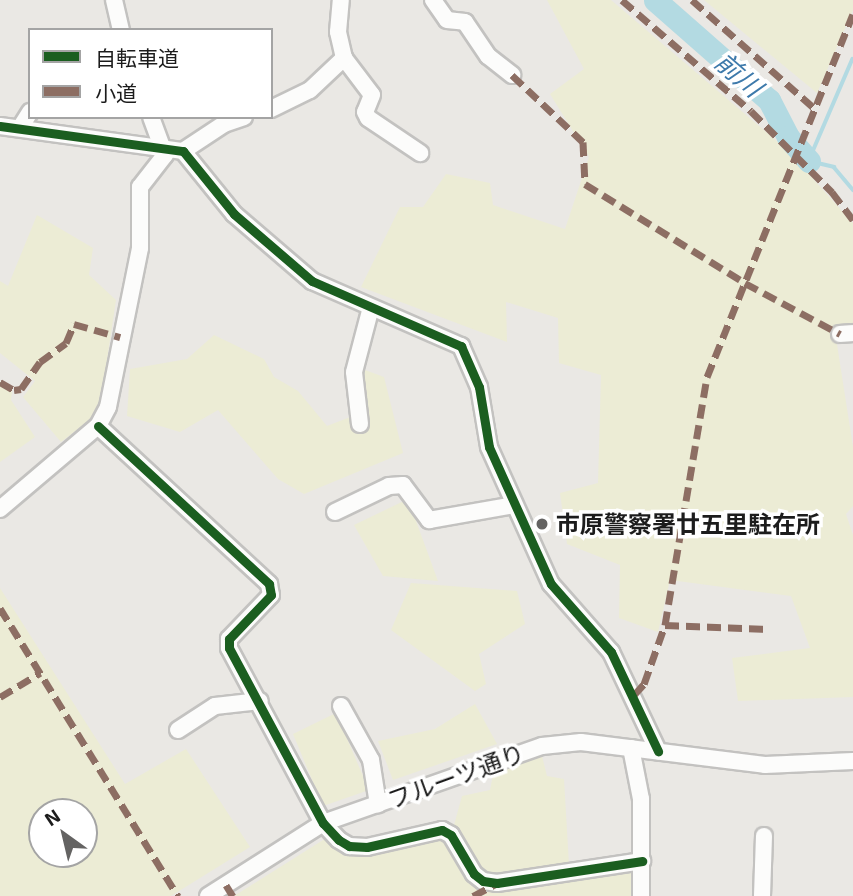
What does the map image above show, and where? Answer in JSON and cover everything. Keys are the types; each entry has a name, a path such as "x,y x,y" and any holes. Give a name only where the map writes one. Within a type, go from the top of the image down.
{"street":[{"path":"114,0 121,28"},
{"path":"341,0 338,32 344,58 372,94 365,112 368,118 420,153"},
{"path":"433,0 447,20 465,22 488,57 512,75"},
{"path":"273,108 310,90 344,58"},
{"path":"20,128 28,115"},
{"path":"0,509 98,426 116,377 123,315 140,248 140,187 165,155 153,119"},
{"path":"0,126 183,151 224,124 238,119"},
{"path":"183,151 234,214 268,246 312,281 370,310 441,334 461,346 472,363 489,447 551,584 611,652 658,751"},
{"path":"360,424 354,372 370,310"},
{"path":"98,426 269,584 271,595 229,639 229,648 260,701 323,823 349,846 442,830 451,835 474,874 497,883 642,861"},
{"path":"335,512 403,485 429,520 514,505"},
{"path":"178,730 215,706 260,701"},
{"path":"341,706 371,760 378,803"},
{"name":"フルーツ通り","path":"208,896 323,823 542,746 581,742 765,765 853,761"},
{"path":"631,748 641,799 641,896"},
{"path":"762,896 764,836"}],"green space":[{"path":"547,0 611,0 785,148 853,223 853,327 836,338 853,447 853,506 846,514 853,535 853,697 738,701 732,658 810,648 791,596 670,580 658,632 619,618 620,565 567,544 560,493 598,483 601,375 559,363 558,318 506,302 507,342 361,287 400,207 423,207 446,174 490,183 493,205 565,229 589,157 550,94 584,69"},
{"path":"704,0 853,0 853,10 817,93"},
{"path":"37,215 93,248 89,275 116,300 99,413 61,442 23,397 35,381 0,353 0,281 8,286"},
{"path":"214,335 264,359 274,377 298,391 327,426 358,414 354,366 384,377 403,453 304,494 278,479 218,410 180,432 127,416 130,369 187,359"},
{"path":"0,381 12,392 11,400 35,437 0,462"},
{"path":"408,499 438,581 383,576 354,525"},
{"path":"411,583 517,591 525,624 479,654 486,684 475,691 391,630"},
{"path":"0,588 125,784 186,749 250,847 171,896 0,896"},
{"path":"475,704 497,744 393,780 378,741 435,729"},
{"path":"336,713 369,790 323,806 293,734"},
{"path":"542,756 547,776 564,779 569,865 632,861 631,896 234,896 331,835 350,854 451,836 462,796 490,790 494,770"}],"waterway":[{"name":"前川","path":"655,0 769,100 788,137 809,161"},
{"path":"853,59 809,161 834,167 853,190"}],"marked path":[{"path":"622,0 751,111 832,192 853,220"},
{"path":"692,0 815,109"},
{"path":"634,695 644,684 665,625 707,377 853,14"},
{"path":"512,75 583,142 585,184 745,283 840,334"},
{"path":"0,382 14,390 21,389 40,362 66,343 74,324 120,337"},
{"path":"0,608 178,896"},
{"path":"665,625 768,629"},
{"path":"0,697 40,673"},
{"path":"473,896 497,883"},
{"path":"226,885 233,896"}],"cycle path":[{"path":"0,126 183,151 234,214 312,281 461,346 479,387 489,447 551,584 611,652 658,751"},
{"path":"98,426 269,584 271,595 229,639 229,648 323,823 339,840 349,846 367,847 442,830 451,835 474,874 483,881 497,883 642,861"}],"place":[{"name":"市原警察署廿五里駐在所","path":"542,524"}]}
